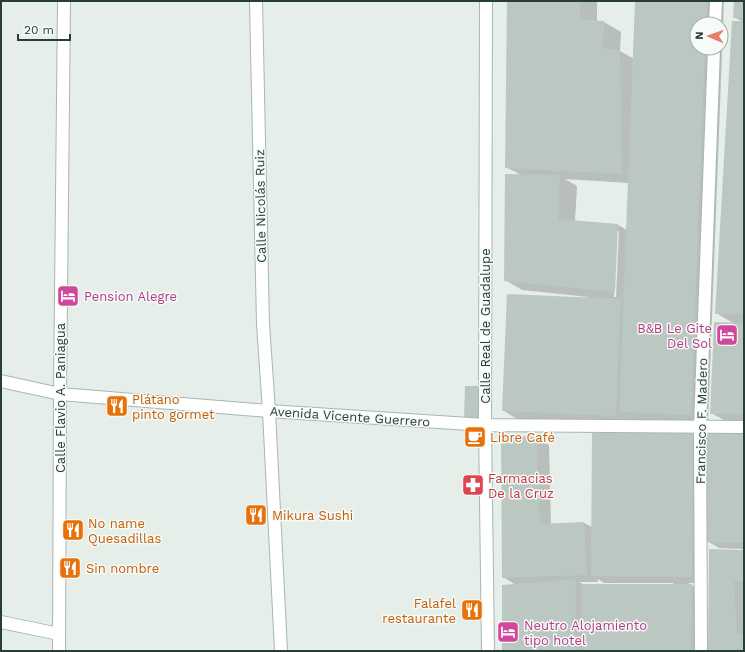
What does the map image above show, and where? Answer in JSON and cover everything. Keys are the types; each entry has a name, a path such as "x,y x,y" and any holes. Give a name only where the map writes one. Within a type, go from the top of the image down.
{"street":[{"name":"Calle Flavio A. Paniagua","path":"59,651 64,1"},
{"name":"Calle Nicolás Ruiz","path":"256,1 263,324 269,411 281,651"},
{"name":"Calle Real de Guadalupe","path":"486,1 485,424 488,651"},
{"path":"715,16 716,1"},
{"name":"Francisco F. Madero","path":"701,651 700,427 714,56"},
{"name":"Avenida Vicente Guerrero","path":"1,381 60,394 269,411 485,424 744,427"},
{"path":"1,622 59,634"}],"building":[{"path":"507,1 580,1 580,20 604,21 603,48 620,50 622,174 505,168"},
{"path":"635,1 707,1 706,16 689,16 689,56 705,56 691,415 619,412"},
{"path":"734,1 744,1 744,18 733,18"},
{"path":"732,21 744,21 744,314 715,314"},
{"path":"505,174 560,175 558,219 618,224 615,292 504,281"},
{"path":"507,294 621,299 616,416 502,411"},
{"path":"714,322 744,323 744,414 710,414"},
{"path":"465,386 482,386 481,420 464,420"},
{"path":"592,433 693,433 692,577 591,576"},
{"path":"706,433 744,433 744,543 706,542"},
{"path":"501,435 537,437 540,524 584,522 587,575 502,578"},
{"path":"709,549 744,550 744,581 734,581 737,633 744,633 744,651 708,651"},
{"path":"576,579 575,651 502,651 502,585"},
{"path":"582,584 692,584 691,651 582,651"}],"place":[{"name":"Pension Alegre","path":"68,296"},
{"name":"B&B Le Gite Del Sol","path":"727,335"},
{"name":"Plátano pinto gormet","path":"117,406"},
{"name":"Libre Café","path":"475,437"},
{"name":"Farmacias De la Cruz","path":"473,485"},
{"name":"Mikura Sushi","path":"256,515"},
{"name":"No name Quesadillas","path":"73,530"},
{"name":"Sin nombre","path":"70,568"},
{"name":"Falafel restaurante","path":"472,610"},
{"name":"Neutro Alojamiento tipo hotel","path":"508,632"}]}
